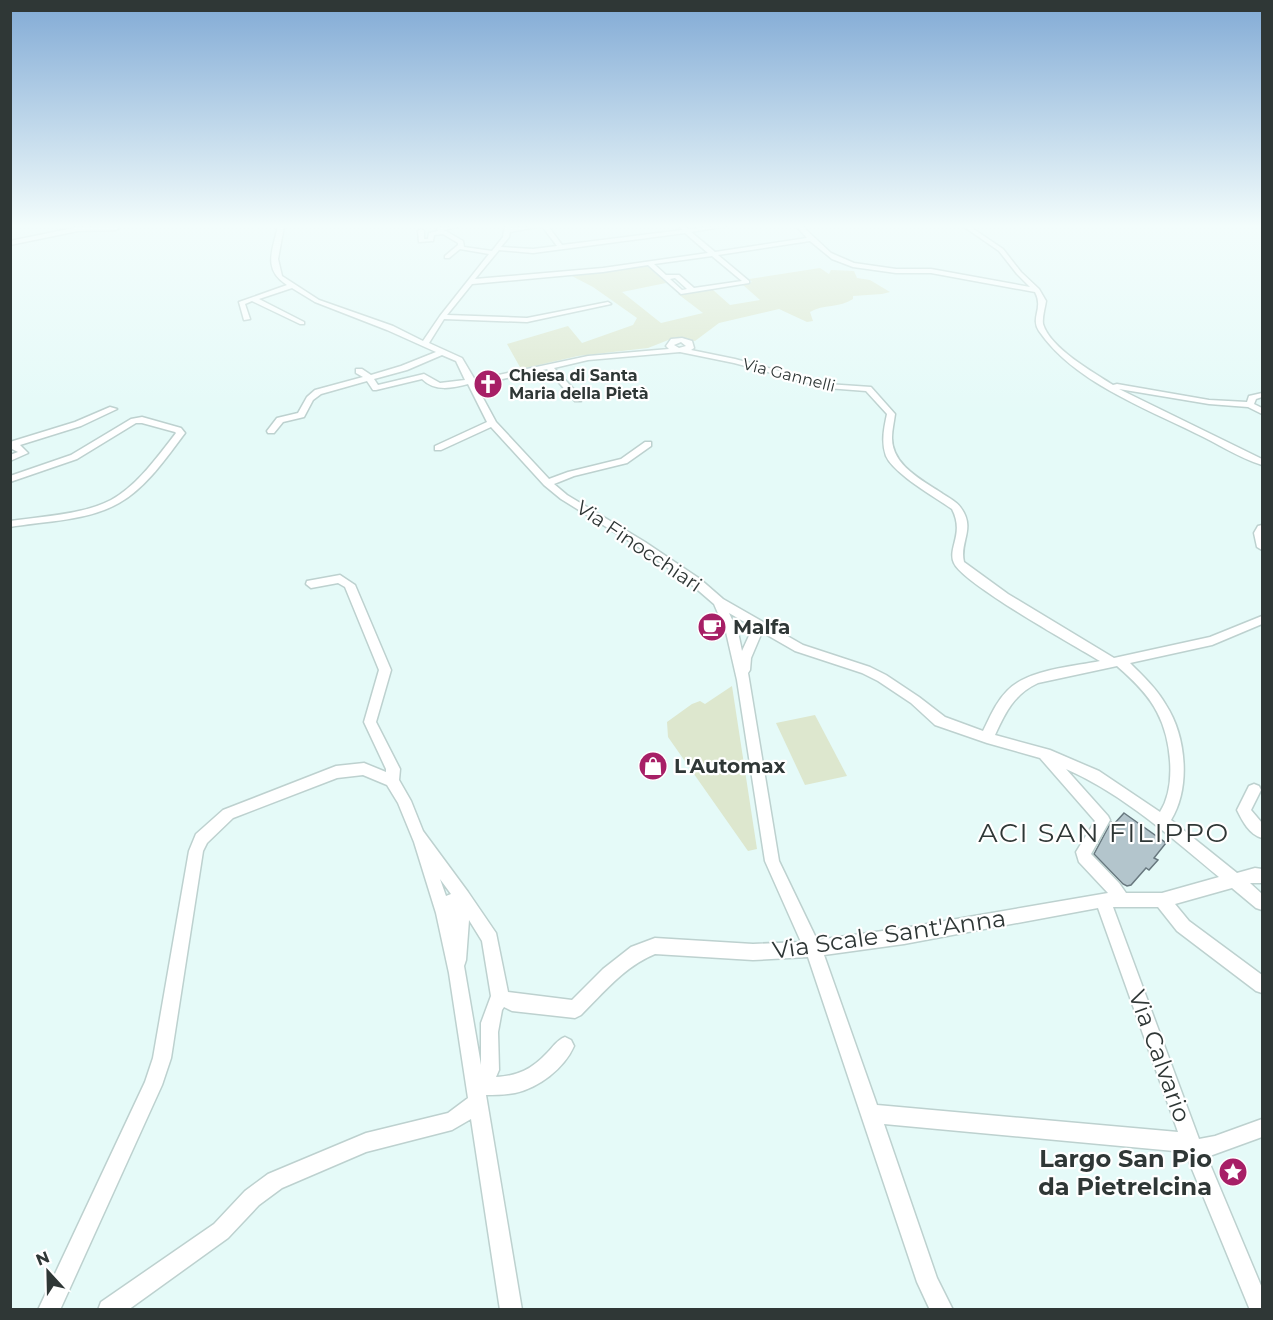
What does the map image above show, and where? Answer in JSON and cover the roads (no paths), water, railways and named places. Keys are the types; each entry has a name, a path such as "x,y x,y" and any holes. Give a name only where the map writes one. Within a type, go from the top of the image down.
{"street":[{"path":"246,319 240,303 286,288"},
{"name":"Via Finocchiari","path":"294,288 317,301 407,336 459,360 492,423 547,483 564,497 600,517 650,550 696,582 719,602 756,625 806,651 866,670 899,689 940,721 987,738 1038,752 1094,776 1165,817 1233,881 1263,903"},
{"path":"425,344 465,288"},
{"path":"676,288 681,292 708,288"},
{"path":"1024,288 1037,290"},
{"path":"1034,288 1043,302 1039,321 1044,335 1063,356 1099,381 1240,453 1263,462"},
{"path":"253,299 302,323"},
{"path":"442,317 527,320 608,304"},
{"path":"407,336 432,334"},
{"path":"674,341 670,346 679,350 690,348 691,344"},
{"name":"Via Gannelli","path":"369,377 376,388 424,376 428,381 439,386 633,353 674,341 686,341 698,351 714,357"},
{"name":"Via Gannelli","path":"633,353 679,350 827,386 864,388 891,414 887,447 896,464 956,507 962,515 964,523 957,558 960,565 990,587 1116,662"},
{"path":"271,431 280,420 301,416 310,399 318,392 404,368 442,352"},
{"path":"548,366 578,399"},
{"path":"359,371 369,377"},
{"path":"1099,381 1155,394 1250,405 1263,411"},
{"path":"1250,405 1252,398 1263,395"},
{"path":"12,444 78,424 113,409"},
{"path":"10,479 74,457 134,421 142,420 178,430 181,434 127,494 116,501 99,508 10,524"},
{"path":"438,448 492,423"},
{"path":"10,458 24,453 12,444"},
{"path":"547,483 571,474 624,461 648,444"},
{"path":"1263,528 1259,533 1263,547"},
{"path":"311,584 340,579 350,585 383,661 385,675 370,722 393,769 392,781 404,801 444,913 478,1095 496,1231 511,1310"},
{"path":"719,602 732,632 743,680 772,861 813,949 928,1282 942,1310"},
{"path":"987,738 1010,693 1021,684 1212,641 1263,620"},
{"path":"732,632 756,625"},
{"path":"743,680 745,658 756,625"},
{"path":"1116,662 1140,680 1162,709 1169,726 1176,761 1176,794 1165,817"},
{"path":"1038,752 1103,820 1083,852 1084,857 1114,888 1122,900"},
{"path":"49,1310 142,1109 162,1059 196,851 201,839 228,814 336,772 364,769 392,781"},
{"path":"1254,790 1244,810 1251,822 1263,832"},
{"path":"417,835 463,897 490,939 500,997 491,1010 488,1047 490,1070"},
{"name":"Via Scale Sant'Anna","path":"500,997 512,1002 575,1009 618,967 637,953 656,946 753,952 813,949 904,936 1103,900 1162,900 1255,875 1263,876"},
{"path":"444,913 450,902 463,897"},
{"path":"457,974 463,897"},
{"name":"Via Calvario","path":"1103,900 1193,1147 1261,1310"},
{"path":"1162,900 1183,926 1263,985"},
{"path":"109,1310 221,1231 252,1198 274,1181 366,1143 452,1121 491,1084 514,1085 536,1076 565,1046"},
{"path":"871,1114 1193,1147 1215,1146 1263,1128"}],"place":[{"name":"Chiesa di Santa Maria della Pietà","path":"488,384"},
{"name":"Malfa","path":"712,627"},
{"name":"L'Automax","path":"653,766"},
{"name":"Largo San Pio da Pietrelcina","path":"1233,1172"}],"district":[{"name":"ACI SAN FILIPPO","path":"1104,832"}]}
